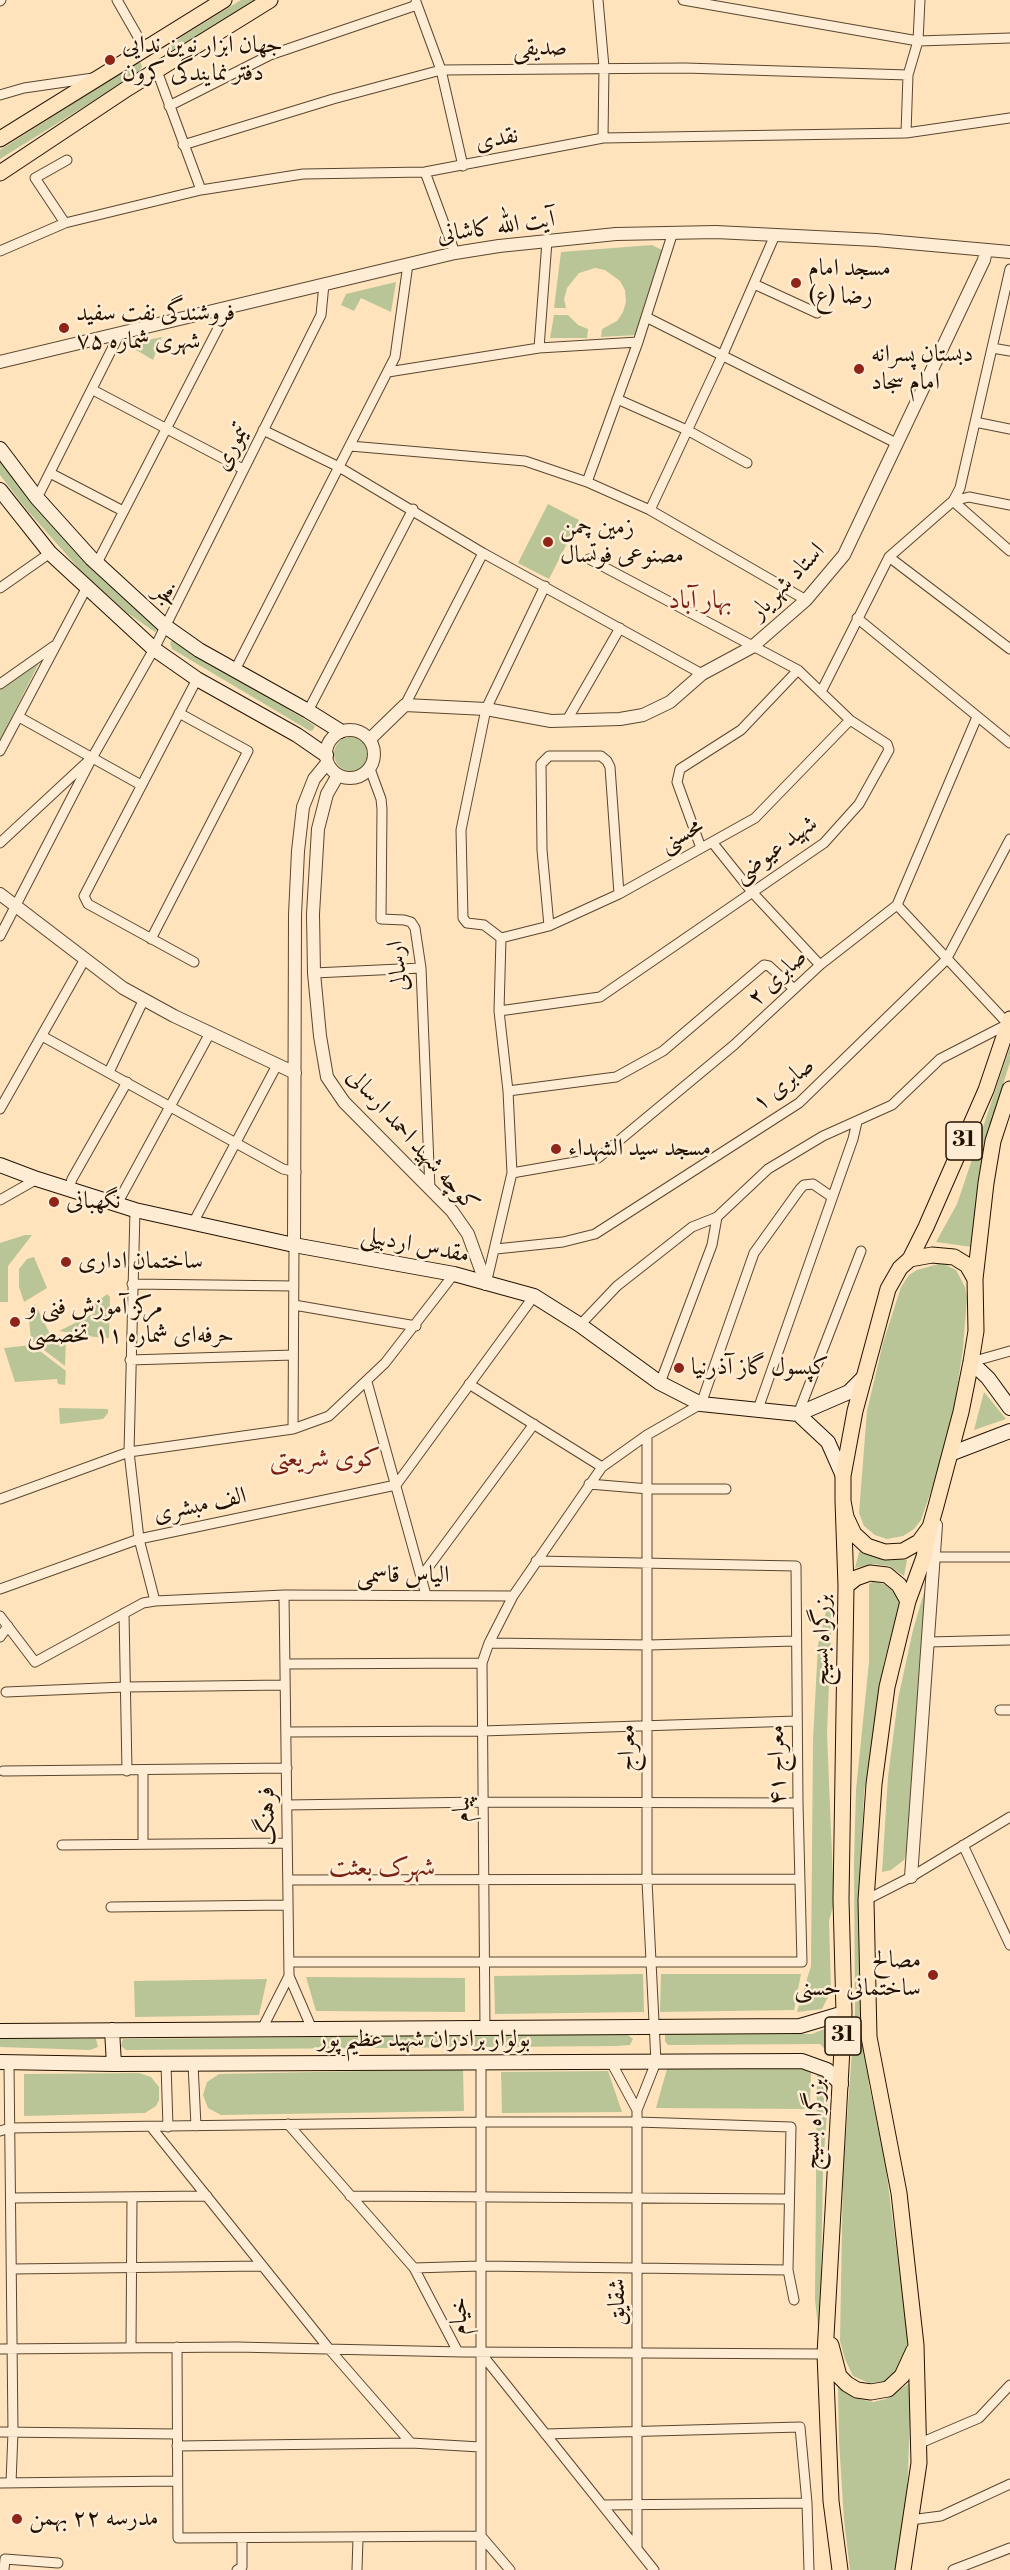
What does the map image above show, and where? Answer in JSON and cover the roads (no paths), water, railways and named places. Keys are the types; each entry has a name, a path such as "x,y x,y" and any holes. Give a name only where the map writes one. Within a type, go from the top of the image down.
{"main road":[{"path":"0,139 224,0"},
{"path":"0,173 128,88 270,0"},
{"path":"145,49 157,71"},
{"name":"فجر","path":"0,449 36,498 97,563 165,626 234,672 308,711 340,731"},
{"name":"فجر","path":"0,490 50,553 154,649 197,679 297,735 326,759"},
{"name":"بزرگراه بسیج","path":"840,2570 831,2501 825,2354 844,2013 841,1899 846,1586 843,1476 848,1440 888,1289 900,1269 910,1259 926,1227 986,1090 1009,1022"},
{"name":"بزرگراه بسیج","path":"903,2570 919,2463 916,2345 899,2193 869,2037 866,1900 874,1784 887,1687 908,1601 924,1557 971,1362 976,1331 975,1279 993,1141 1010,1089"},
{"name":"مقدس اردبیلی","path":"0,1165 69,1190 135,1210 294,1245 454,1274 534,1296 580,1325 660,1383 701,1404 798,1413"},
{"path":"910,1259 942,1254 954,1257 967,1265 975,1279"},
{"path":"971,1362 988,1378 1010,1408"},
{"path":"843,1476 828,1442 798,1413 849,1392 865,1376"},
{"path":"950,1454 1010,1431"},
{"name":"بزرگراه بسیج","path":"843,1501 854,1534 867,1546 885,1552 903,1551 919,1542 930,1527"},
{"path":"846,1586 856,1578 870,1573 887,1575 899,1585 908,1601"},
{"name":"بولوار برادران شهید عظیم‌ پور","path":"0,2031 800,2026 844,2013"},
{"path":"112,2030 114,2064"},
{"name":"بولوار برادران شهید عظیم‌ پور","path":"4,2062 193,2064 802,2061 827,2070 841,2084"},
{"path":"828,2330 839,2376 857,2391 871,2392 888,2389 902,2376 916,2345"}],"street":[{"path":"117,0 145,49"},
{"path":"598,0 604,67 603,138"},
{"path":"682,0 918,41 1010,38"},
{"path":"906,133 908,75 918,41 920,0"},
{"path":"170,106 270,55 416,3 441,70 463,166"},
{"name":"صدیقی","path":"183,145 333,99 441,70 604,67 908,75"},
{"path":"157,71 201,190"},
{"path":"0,95 24,88 99,77"},
{"name":"نقدی","path":"0,251 65,223 201,190 303,174 425,172 603,138 906,133 1010,118"},
{"path":"65,223 35,178 67,160"},
{"path":"425,172 455,253"},
{"path":"587,482 638,342 673,232"},
{"name":"آیت الله کاشانی","path":"0,362 455,253 547,241 673,232 775,235 1010,252"},
{"path":"650,510 723,354 775,235"},
{"path":"539,348 547,241"},
{"name":"استاد شهریار","path":"405,705 486,709 551,721 621,719 643,715 670,702 702,674 752,646 806,600 844,555 984,260 986,250"},
{"path":"234,672 395,357 408,264"},
{"path":"821,692 890,557 953,501 960,488 1010,271"},
{"name":"تیموری","path":"0,936 92,758 154,649 321,315 324,284"},
{"path":"754,284 817,313"},
{"path":"97,563 229,307"},
{"path":"646,317 896,443"},
{"path":"36,498 120,333"},
{"path":"388,372 539,348 638,342"},
{"path":"992,348 1010,351"},
{"path":"93,390 243,469"},
{"path":"617,399 687,430 747,464"},
{"path":"975,422 1010,429"},
{"path":"262,430 339,467 413,509 483,553 702,674"},
{"path":"350,446 525,461 587,482 650,510 806,600"},
{"path":"50,473 123,511"},
{"path":"953,501 969,497 1010,505"},
{"path":"953,501 1010,551"},
{"path":"308,711 413,509"},
{"path":"0,588 50,553"},
{"path":"370,739 405,705 483,553"},
{"path":"890,557 1010,649"},
{"name":"شهید عیوضی","path":"499,1011 600,997 824,843 860,804 883,765 889,750 887,744 850,720 798,670 589,559"},
{"path":"486,1284 512,1173 508,1091 499,1011 501,939 484,925 467,923 464,918 461,830 486,709 545,586"},
{"path":"0,751 87,587"},
{"path":"857,618 1010,743"},
{"path":"567,720 620,628"},
{"path":"0,684 57,644"},
{"path":"701,848 677,782 681,769 741,730 798,670"},
{"path":"194,962 84,901 84,896 197,679"},
{"path":"151,939 249,751 179,713"},
{"path":"19,717 141,785"},
{"name":"صابری ۲","path":"512,1173 598,1158 734,1045 820,965 897,905 977,717"},
{"name":"محسنی","path":"501,939 549,926 619,894 755,818 850,720"},
{"path":"293,1429 296,1172 295,915 303,807 314,779 326,759 329,741 340,731 356,730 370,739 375,754 370,769 359,777 344,778 338,775 326,759"},
{"path":"549,926 542,850 541,764 549,756 601,756 607,761 610,767 619,894"},
{"path":"0,843 92,758"},
{"name":"ارسالی","path":"370,769 381,798 382,809 381,919 411,922 415,928 421,968 430,1190"},
{"name":"کوچه شهید احمد ارسالی","path":"338,775 322,810 318,829 313,914 314,973 327,1077 344,1102 452,1211 468,1234 486,1284"},
{"name":"صابری ۱","path":"496,1248 563,1242 595,1234 799,1103 946,960 1010,839"},
{"path":"712,842 752,892 820,965"},
{"path":"298,856 308,854 316,861"},
{"path":"0,894 123,988 295,1073"},
{"path":"580,1325 617,1286 692,1227 717,1217 768,1169 823,1136 892,1105 940,1059 1009,1022 946,960 897,905"},
{"path":"0,1110 85,959"},
{"path":"508,1091 616,1077 663,1051 764,965 769,966 794,989"},
{"path":"314,973 421,968"},
{"path":"109,1072 144,999"},
{"path":"117,1204 210,1033"},
{"path":"42,1036 283,1169 296,1172"},
{"path":"193,1223 234,1142 277,1065"},
{"path":"69,1190 72,1179 127,1082"},
{"path":"758,1408 857,1122"},
{"path":"0,1200 37,1179"},
{"path":"513,1596 602,1467 648,1435 701,1404 754,1253 804,1185 813,1184 832,1197"},
{"path":"135,1210 129,1452 139,1539 154,1601"},
{"path":"660,1383 712,1245 717,1217"},
{"path":"798,1413 861,1251"},
{"path":"0,1499 129,1452 293,1429 329,1416 367,1382 416,1326 454,1274"},
{"path":"132,1284 294,1286"},
{"path":"396,1485 534,1296"},
{"path":"294,1305 416,1326"},
{"path":"971,1362 1010,1352"},
{"path":"130,1360 293,1355"},
{"path":"367,1382 426,1595"},
{"path":"469,1384 602,1467"},
{"path":"421,1577 534,1424"},
{"name":"معراج","path":"648,1435 647,1881 656,2062"},
{"path":"589,1484 649,1489 726,1489"},
{"name":"الف مبشری","path":"0,1589 139,1539 396,1485"},
{"path":"911,1877 936,1506"},
{"path":"934,1557 1010,1557"},
{"path":"536,1561 647,1563"},
{"name":"معراج ۴۱","path":"647,1563 796,1566 795,1641 802,1962 651,1961"},
{"name":"الیاس قاسمی","path":"8,1626 35,1662 143,1603 154,1601 284,1595 513,1596"},
{"name":"فرهنگ","path":"262,2029 289,1976 284,1595"},
{"name":"پیام","path":"485,2028 482,1663 489,1643 513,1596"},
{"path":"124,1613 127,1771"},
{"path":"0,1616 8,1626 0,1637"},
{"path":"928,1642 1010,1640"},
{"path":"489,1643 649,1645 795,1641"},
{"path":"285,1664 482,1663"},
{"path":"6,1692 125,1687 285,1685"},
{"path":"1000,1710 1010,1710"},
{"path":"286,1732 482,1731 797,1721"},
{"path":"3,1771 286,1768"},
{"path":"142,1771 144,1844"},
{"path":"287,1805 483,1802 798,1803"},
{"path":"866,1900 911,1877 1010,1817"},
{"path":"62,1845 288,1843"},
{"path":"963,1845 1010,1945"},
{"path":"288,1880 799,1879"},
{"path":"111,1907 288,1905"},
{"path":"289,1962 651,1961"},
{"path":"289,1976 312,2029"},
{"path":"4,2062 5,2130 11,2198 13,2432 10,2483"},
{"name":"خیام","path":"481,2062 481,2570"},
{"name":"شقایق","path":"611,2062 637,2110 636,2548"},
{"path":"637,2110 656,2062"},
{"path":"166,2064 168,2127"},
{"path":"193,2064 196,2126"},
{"path":"5,2130 482,2122 637,2122 791,2127 788,2270 794,2300"},
{"path":"288,2124 414,2268 458,2352"},
{"path":"152,2128 330,2350 411,2443"},
{"path":"11,2198 207,2196"},
{"path":"350,2196 788,2199"},
{"path":"131,2348 132,2197"},
{"path":"0,2224 11,2219"},
{"path":"12,2269 262,2266"},
{"path":"414,2268 480,2266 638,2270 788,2270"},
{"path":"0,2296 12,2296"},
{"path":"177,2347 178,2538 481,2536 510,2570"},
{"path":"0,2349 177,2347 458,2352 825,2354"},
{"path":"480,2352 654,2570"},
{"path":"918,2444 979,2418 1010,2385"},
{"path":"545,2434 800,2427 807,2503 809,2570"},
{"path":"0,2432 177,2434"},
{"path":"177,2446 411,2443 480,2447"},
{"path":"0,2483 177,2481"},
{"path":"910,2520 941,2516 1010,2484"},
{"path":"602,2505 807,2503"},
{"path":"237,2570 242,2567 242,2538"},
{"path":"357,2570 358,2538"},
{"path":"953,2570 1010,2548"},
{"path":"4,2570 5,2559 58,2563"}],"place":[{"name":"جهان ابزار نوین ندایی دفتر نمایندگی کرون","path":"110,60"},
{"name":"مسجد امام رضا (ع)","path":"796,283"},
{"name":"فروشندگی نفت سفید شهری شماره ۷۵","path":"64,328"},
{"name":"دبستان پسرانه امام سجاد","path":"859,369"},
{"name":"زمین چمن مصنوعی فوتسال","path":"548,542"},
{"name":"مسجد سید الشهداء","path":"556,1149"},
{"name":"نگهبانی","path":"54,1202"},
{"name":"ساختمان اداری","path":"66,1262"},
{"name":"مرکز آموزش فنی و حرفه‌ای شماره ۱۱ تخصصی","path":"15,1322"},
{"name":"کپسول گاز آذرنیا","path":"679,1368"},
{"name":"مصالح ساختمانی حسنی","path":"933,1975"},
{"name":"مدرسه ۲۲ بهمن","path":"17,2519"}],"district":[{"name":"بهار آباد","path":"700,602"},
{"name":"کوی شریعتی","path":"325,1460"},
{"name":"شهرک بعثت","path":"382,1869"}]}
